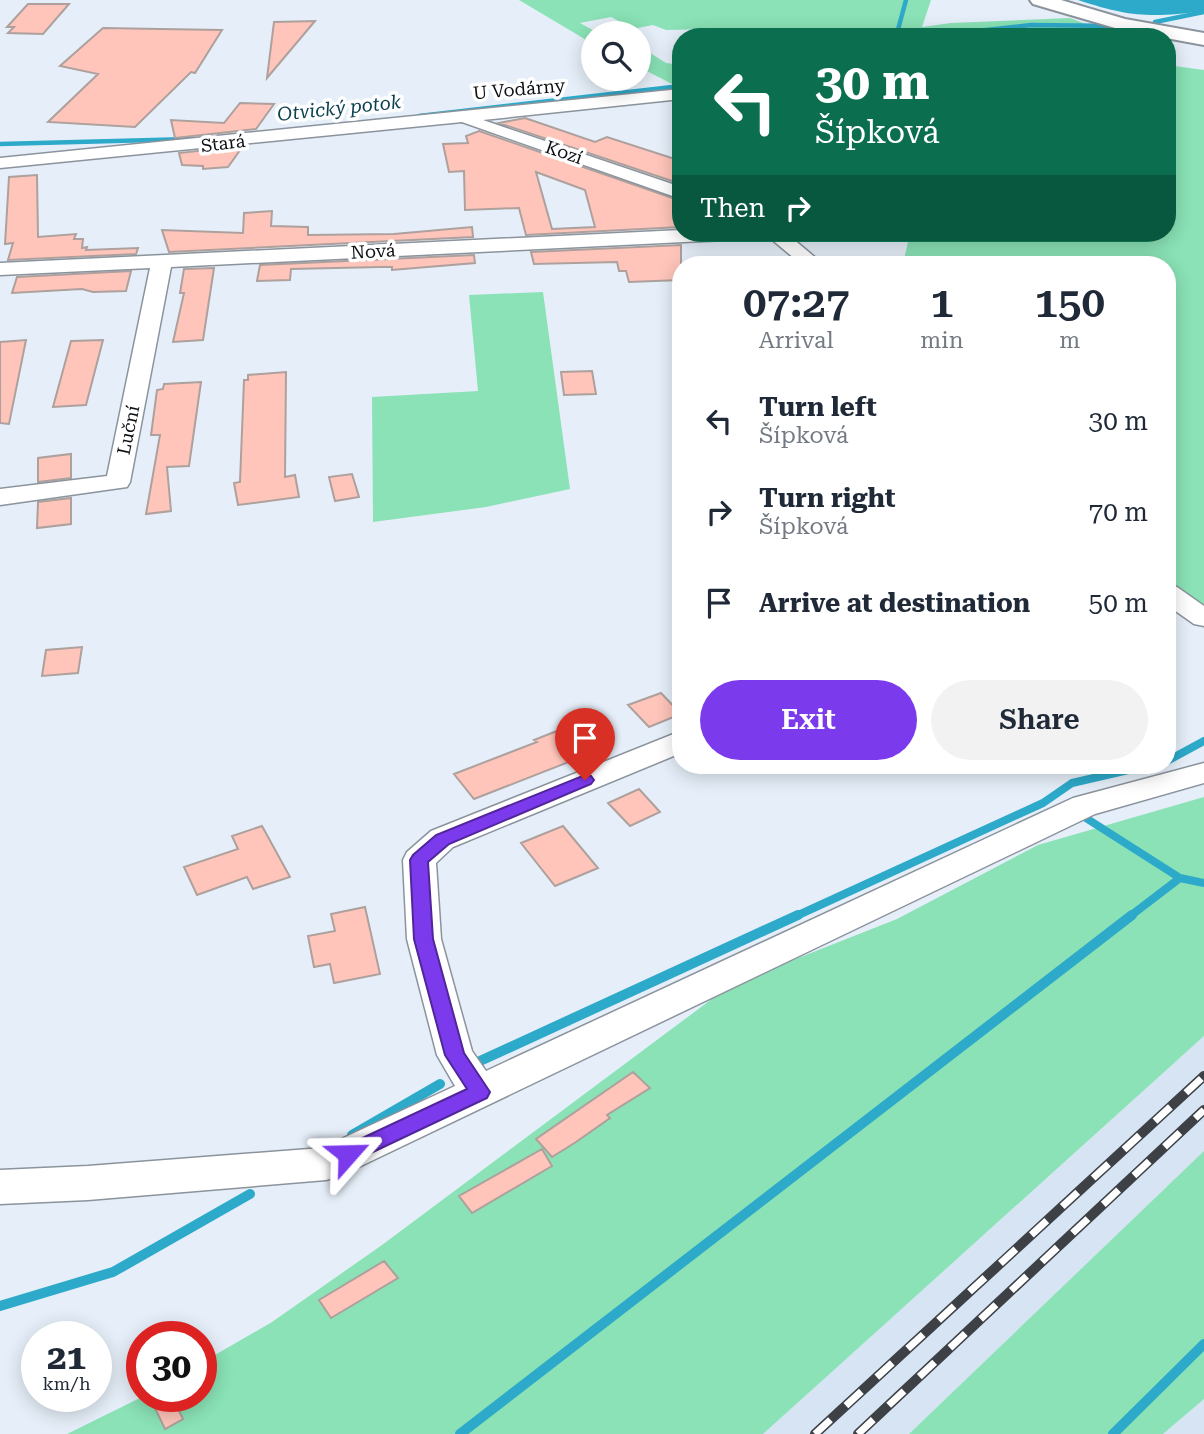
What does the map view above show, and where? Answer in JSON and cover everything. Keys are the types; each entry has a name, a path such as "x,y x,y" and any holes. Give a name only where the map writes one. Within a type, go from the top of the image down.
{"street":[{"path":"1040,0 1144,28"},
{"path":"1176,34 1204,39"},
{"name":"U Vodárny","path":"446,117 672,95"},
{"name":"Stará","path":"0,163 197,146 446,117"},
{"name":"Kozí","path":"446,117 480,123 672,190"},
{"name":"Nová","path":"0,269 672,237"},
{"path":"785,242 803,256"},
{"name":"Luční","path":"0,496 118,482 162,261"},
{"path":"1176,599 1204,618"},
{"path":"480,1092 455,1055 424,939 419,860 442,839 672,745"},
{"path":"0,1187 88,1183 327,1164 1084,806 1204,774"}],"shaded area":[{"path":"1204,1036 1204,1151 909,1434 763,1434"},
{"path":"1204,1399 1204,1434 1163,1434"}],"green space":[{"path":"519,0 931,0 922,27 951,23 1070,18 1096,28 666,30 651,25 651,21 619,21 611,17 580,23 581,37"},
{"path":"651,54 672,64 672,84 651,73"},
{"path":"1176,66 1204,70 1204,607 1176,589 1176,256 905,256 908,242 1176,242"},
{"path":"543,292 570,489 486,507 373,522 372,397 478,391 469,295"},
{"path":"1204,797 1204,1036 763,1434 67,1434 126,1405 126,1412 217,1412 217,1354 272,1322 382,1245 732,984 897,919 1038,845"},
{"path":"1204,1151 1204,1399 1163,1434 909,1434"}],"water":[{"path":"1078,0 1204,0 1204,11 1169,15 1126,13"}],"building":[{"path":"28,4 69,4 43,34 8,33 14,27 7,27"},
{"path":"315,21 267,78 274,22"},
{"path":"103,28 222,30 195,73 191,72 135,127 48,122 98,74 60,66"},
{"path":"240,103 274,104 256,129 175,138 171,120 224,123"},
{"path":"525,118 595,142 607,137 672,158 672,181 499,123"},
{"path":"479,131 672,198 672,227 526,235 519,208 465,210 464,171 449,172 443,144 468,143 466,136","holes":["536,172 585,190 595,227 552,229"]},
{"path":"243,146 228,167 203,169 203,166 182,165 179,153"},
{"path":"37,175 38,237 76,234 74,239 83,239 82,248 87,247 86,250 138,248 136,254 8,260 13,243 5,244 9,177"},
{"path":"272,211 271,226 308,227 308,235 394,234 472,227 473,237 169,252 162,230 243,233 244,213"},
{"path":"681,245 681,256 672,256 672,280 629,282 626,271 619,271 617,262 534,264 531,252"},
{"path":"474,255 475,263 392,270 392,267 291,269 290,280 257,281 260,265"},
{"path":"214,268 203,340 173,342 184,293 180,293 184,269"},
{"path":"131,271 126,291 93,292 82,289 12,293 17,277"},
{"path":"26,340 9,424 0,423 0,342"},
{"path":"103,340 86,405 53,407 71,341"},
{"path":"592,371 596,394 564,395 561,372"},
{"path":"286,372 285,477 295,475 299,497 238,505 234,483 240,482 244,380 248,380 248,375"},
{"path":"201,382 189,466 167,467 171,511 146,514 160,435 151,435 157,390 163,389 164,384"},
{"path":"71,454 71,478 38,482 38,458"},
{"path":"352,474 359,497 335,501 329,477"},
{"path":"71,498 71,524 37,528 38,502"},
{"path":"82,647 78,673 42,676 46,650"},
{"path":"661,693 672,705 672,718 649,727 628,705"},
{"path":"567,727 575,736 591,730 607,747 474,799 454,774 537,742 534,740"},
{"path":"639,789 660,812 630,826 608,803"},
{"path":"262,826 290,877 253,889 247,877 197,895 184,867 238,849 232,836"},
{"path":"563,826 598,868 555,886 521,843"},
{"path":"365,907 380,974 334,983 330,964 314,967 308,936 335,931 331,914"},
{"path":"633,1072 650,1088 607,1115 610,1118 576,1142 552,1157 536,1139"},
{"path":"542,1149 552,1166 472,1213 459,1196"},
{"path":"384,1261 398,1278 331,1318 319,1300"},
{"path":"157,1412 180,1412 183,1419 165,1429"}],"waterway":[{"path":"898,28 906,0"},
{"name":"Otvický potok","path":"1155,22 1204,12"},
{"name":"Otvický potok","path":"1004,28 1031,25 1119,26"},
{"name":"Otvický potok","path":"419,116 672,87"},
{"name":"Otvický potok","path":"0,144 191,139"},
{"path":"1176,756 1204,741"},
{"path":"794,917 1043,803 1072,783 1111,774"},
{"path":"1078,813 1180,878"},
{"path":"1129,917 1180,878"},
{"path":"1180,878 1204,883"},
{"path":"480,1061 798,915"},
{"path":"460,1434 1132,915"},
{"path":"352,1135 440,1084"},
{"path":"0,1306 113,1272 250,1194"},
{"path":"1113,1434 1204,1344"}],"railway":[{"path":"815,1434 1204,1076"},
{"path":"858,1434 1204,1110"}],"route":[{"path":"348,1154 480,1092 455,1055 424,939 419,860 442,839 585,780"}]}
